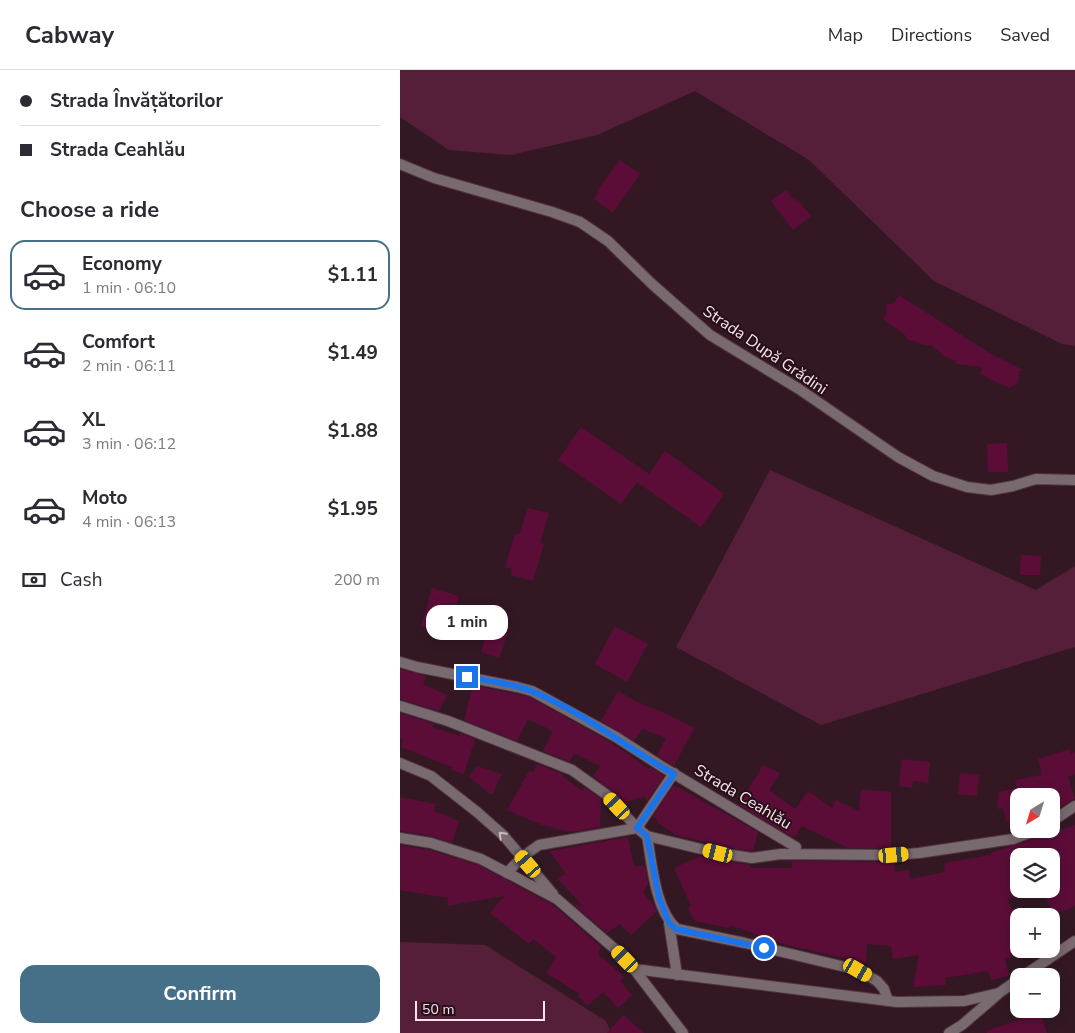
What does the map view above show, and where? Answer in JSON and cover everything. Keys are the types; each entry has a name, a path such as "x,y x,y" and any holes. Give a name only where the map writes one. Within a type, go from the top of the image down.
{"street":[{"name":"Strada După Grădini","path":"400,164 434,178 580,222 608,241 652,284 710,335 799,389 898,457 933,476 967,487 991,490 1036,479 1075,480"},
{"name":"Strada Ceahlău","path":"400,662 408,666 517,686 532,691 600,728 796,847"},
{"path":"400,706 448,721 572,770 607,795 637,828 647,836 718,853 752,858 781,854 894,855 1016,838"},
{"path":"400,763 431,776 503,835 557,899 616,950 634,969 683,1033"},
{"name":"Strada Ceahlău","path":"637,828 674,774"},
{"path":"1060,816 1075,806"},
{"path":"507,873 522,856 539,845 637,828"},
{"path":"647,836 659,898 669,923 677,974"},
{"path":"400,838 430,844 481,859 557,899"},
{"path":"669,923 676,929 745,943 858,970 881,985 888,1001"},
{"path":"1035,968 1075,941"},
{"path":"634,969 888,1001 964,1001 999,993"},
{"path":"949,1033 962,1025 1010,985"}],"shaded area":[{"path":"400,70 1075,70 1075,346 1062,344 934,281 809,160 695,91 597,135 511,155 449,150 400,117"},
{"path":"770,470 1036,590 1075,566 1075,647 821,725 676,647"},
{"path":"400,942 485,945 606,1021 611,1033 400,1033"}],"building":[{"path":"620,160 640,174 613,213 594,199 599,192 597,191"},
{"path":"786,190 795,201 797,199 811,216 793,230 771,201"},
{"path":"899,295 991,354 1023,370 1019,371 1017,383 1009,388 980,374 983,367 957,364 955,360 943,356 931,345 923,345 908,340 905,335 883,319 887,312 886,305 894,303"},
{"path":"581,427 649,474 665,451 724,494 701,527 637,482 621,504 558,460"},
{"path":"1007,443 1008,472 988,472 987,444"},
{"path":"528,508 549,513 540,543 544,544 533,581 511,575 512,569 505,567 515,534 519,535"},
{"path":"1021,555 1041,556 1040,575 1020,575"},
{"path":"432,588 459,596 447,634 421,626"},
{"path":"615,626 648,644 627,682 595,664"},
{"path":"488,627 508,633 499,658 481,652"},
{"path":"400,669 426,676 423,684 447,695 439,711 400,699"},
{"path":"473,685 529,697 612,743 649,769 650,767 664,776 647,801 645,796 624,803 593,776 600,766 574,753 570,762 543,751 553,731 528,719 517,741 464,720"},
{"path":"618,691 637,702 694,728 674,766 657,755 666,738 642,729 634,741 601,721"},
{"path":"400,713 434,724 432,727 460,736 460,733 475,739 464,774 451,770 452,767 401,747 403,739 400,738"},
{"path":"1070,749 1071,754 1075,752 1075,774 1068,777 1075,799 1060,807 1060,788 1017,788 1015,780 1042,775 1038,759"},
{"path":"902,759 930,762 928,783 913,781 912,788 899,786"},
{"path":"537,764 563,774 562,776 583,791 585,788 601,799 600,827 574,832 555,829 507,810 529,771 534,772"},
{"path":"763,765 780,773 769,790 795,809 808,791 832,808 836,800 859,811 861,789 891,792 891,848 848,848 802,826 795,837 791,836 739,805"},
{"path":"477,766 502,774 492,795 469,777"},
{"path":"960,773 979,775 977,796 958,794"},
{"path":"674,785 758,832 753,851 722,847 676,835 657,822 658,820 653,816"},
{"path":"1010,790 1010,821 1006,822 1003,808 997,809 999,792"},
{"path":"400,797 436,804 434,811 459,821 452,843 432,836 400,831"},
{"path":"1075,825 1075,906 1060,912 1060,908 1051,908 1046,898 1060,898 1060,848 1010,848 1011,898 1007,899 1012,908 1010,957 1005,959 1009,976 991,980 988,971 945,978 946,985 913,987 919,955 893,959 891,946 867,944 866,963 783,944 730,925 729,928 695,921 688,908 691,906 674,868 701,856 750,865 750,868 792,868 792,861 894,862 895,872 909,870 910,879 945,872 944,863 991,855 993,852 1036,838 1060,838 1060,830"},
{"path":"628,837 634,866 645,866 648,884 643,893 657,911 631,935 620,924 607,933 572,903 584,907 557,878 566,874 550,851"},
{"path":"400,845 429,850 478,865 553,905 601,947 598,954 624,977 620,981 632,995 618,1008 603,992 587,1006 578,996 580,994 546,973 556,957 533,939 529,944 490,913 504,896 447,906 448,898 400,890"},
{"path":"623,1015 644,1033 607,1033"},
{"path":"1023,1018 1042,1018 1047,1033 987,1033 986,1031"}],"route":[{"path":"467,677 517,686 532,691 600,728 674,774 637,828 647,836 664,914 669,923 676,929 764,948"}]}
